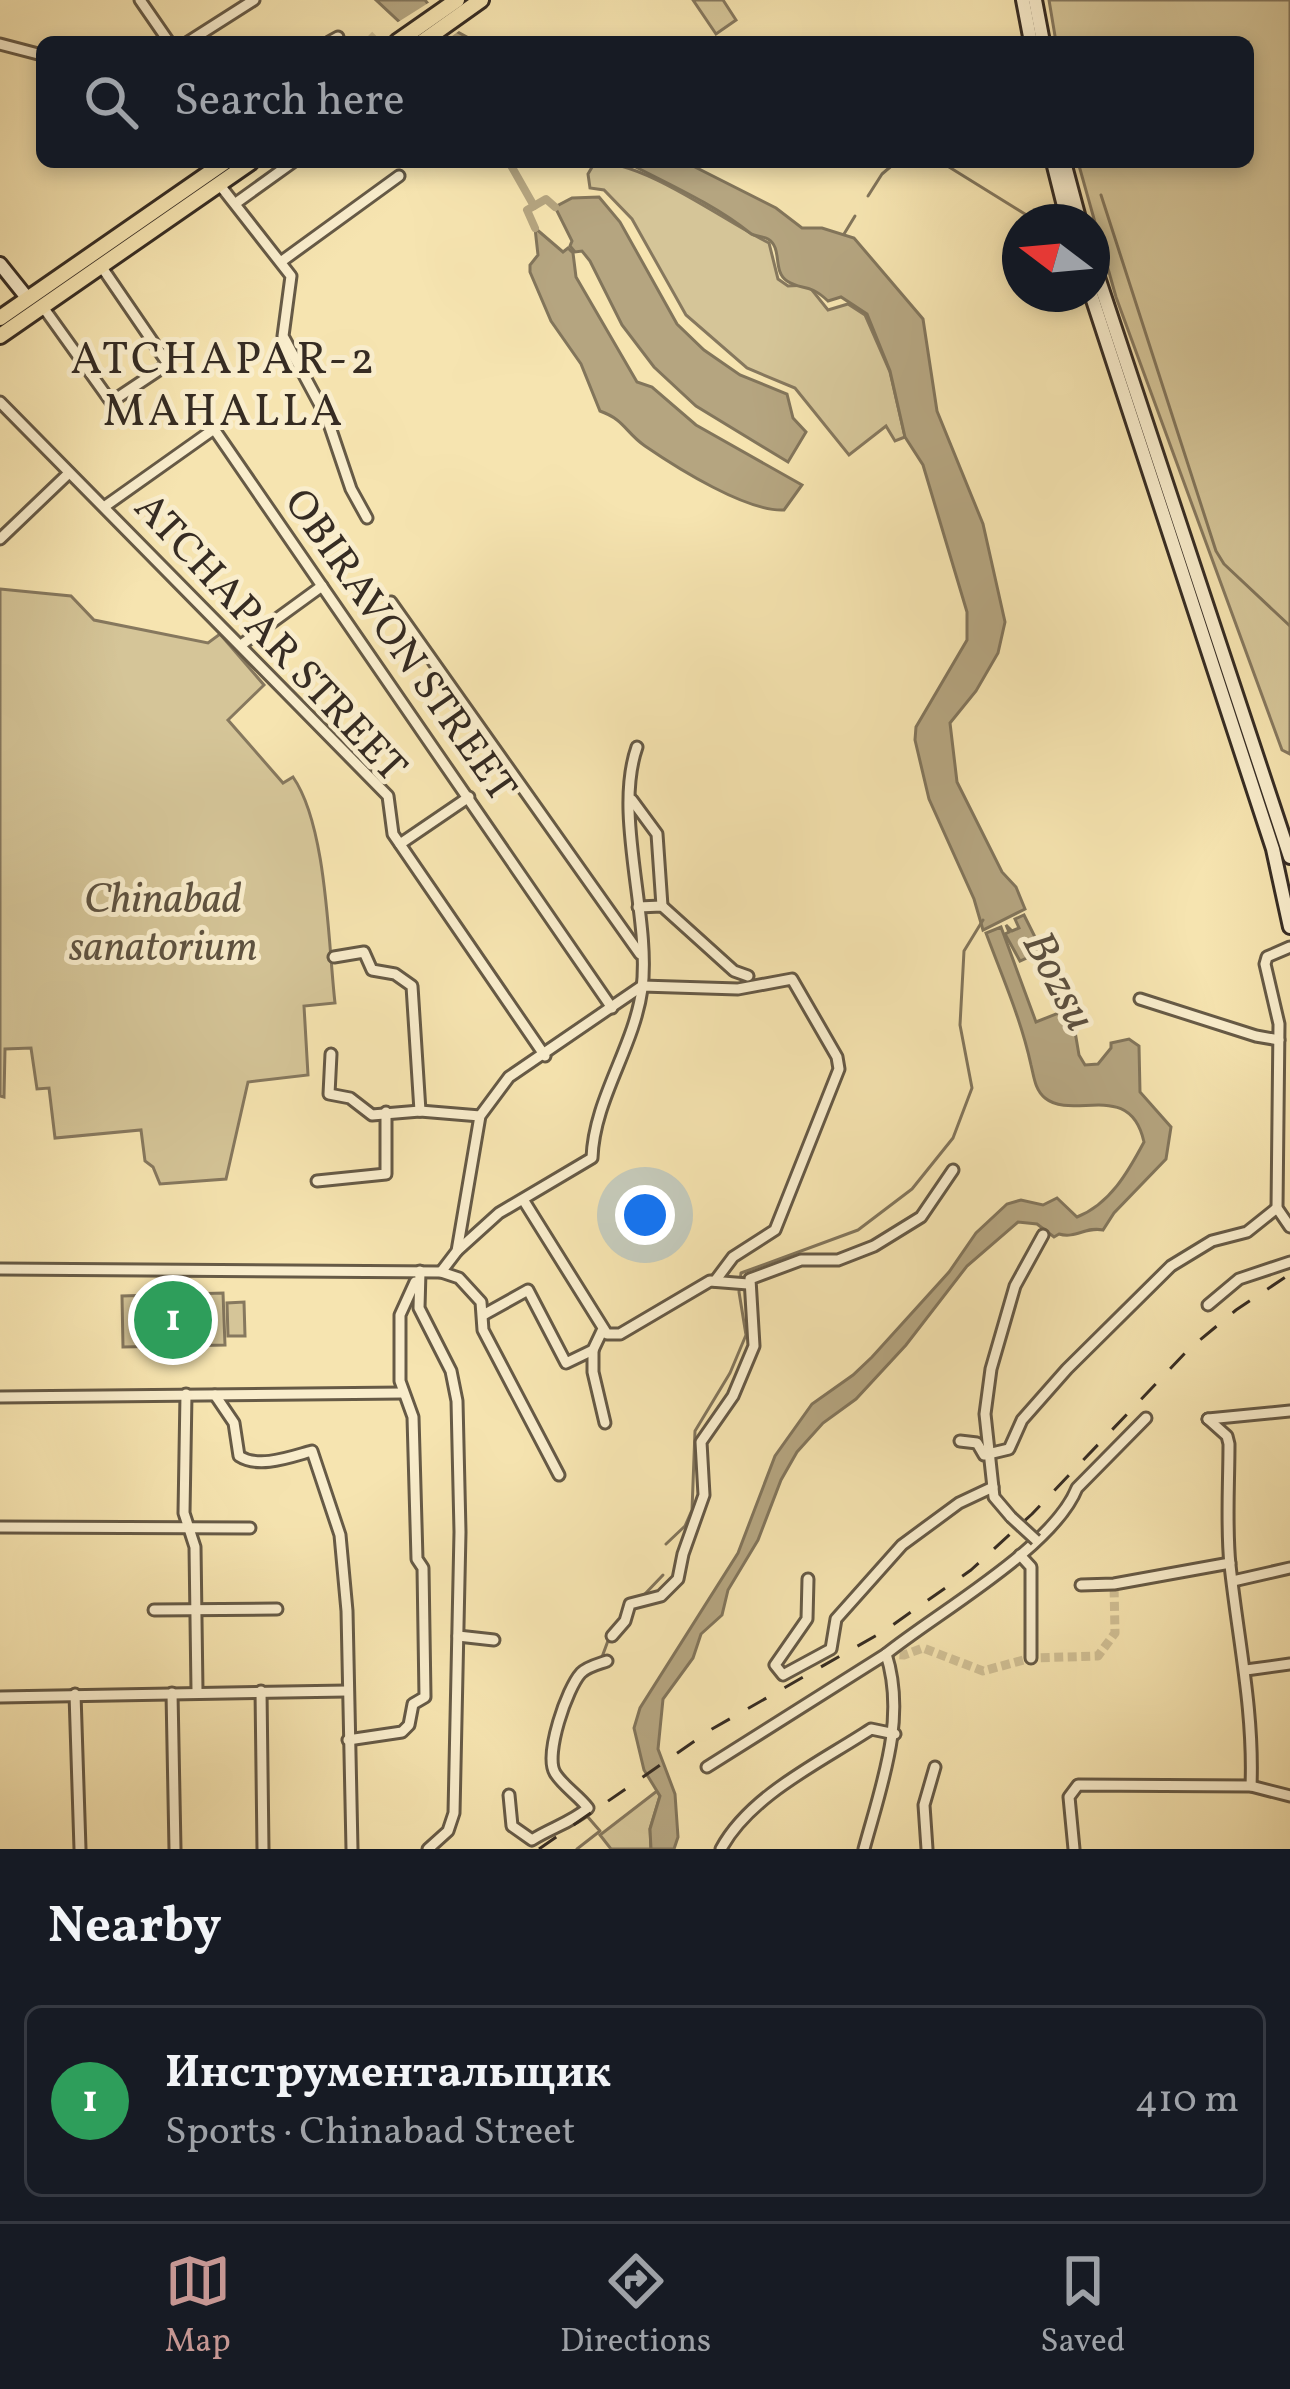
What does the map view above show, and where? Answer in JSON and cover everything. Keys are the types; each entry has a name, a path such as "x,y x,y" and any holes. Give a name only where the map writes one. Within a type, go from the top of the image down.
{"main road":[{"path":"406,36 457,0"},
{"path":"1023,0 1030,36"},
{"path":"1036,0 1042,36"},
{"path":"430,36 476,3"},
{"path":"1054,168 1064,204"},
{"path":"1066,168 1075,204"},
{"path":"0,337 43,307 66,281 216,170"},
{"path":"0,318 28,298 101,266 128,238"},
{"path":"0,264 28,298"},
{"path":"1100,312 1110,331"},
{"path":"1105,312 1290,857"},
{"path":"1169,508 1279,869 1290,926"}],"street":[{"path":"140,0 165,36"},
{"path":"197,36 254,0"},
{"path":"0,44 36,53"},
{"path":"236,203 285,168"},
{"path":"216,170 282,261 293,284 283,336 318,399 351,489 367,518"},
{"path":"282,261 399,176"},
{"path":"43,307 111,402 168,364 101,266"},
{"name":"ATCHAPAR STREET","path":"2,410 388,796 393,834 545,1056"},
{"name":"OBIRAVON STREET","path":"104,507 214,429 612,1008"},
{"path":"0,539 69,473"},
{"path":"241,645 322,586"},
{"path":"391,602 643,958"},
{"path":"442,1272 457,1251 499,1213 590,1161 594,1125 627,1048 642,986 631,799 637,747"},
{"path":"400,844 469,797"},
{"path":"631,799 657,835 662,906 734,971 748,976"},
{"path":"638,907 662,906"},
{"path":"1290,947 1267,957 1265,964 1279,1040 1277,1208 1290,1227"},
{"path":"334,957 363,952 372,970 395,974 412,986 421,1111"},
{"path":"457,1251 480,1116 500,1086 642,986 738,989 792,979 837,1057 838,1069 775,1230 733,1257 715,1281 620,1334 602,1331 524,1201"},
{"path":"1140,999 1279,1040"},
{"path":"331,1054 329,1094 349,1098 376,1116 421,1111 480,1116"},
{"path":"317,1181 386,1174 386,1112"},
{"path":"612,1636 625,1621 630,1604 653,1600 674,1586 704,1495 703,1435 733,1396 754,1346 748,1284 754,1275 801,1260 838,1260 874,1246 921,1217 953,1170"},
{"path":"959,1441 977,1443 984,1455 1009,1449 1022,1420 1066,1369 1172,1266 1212,1241 1247,1232 1277,1208"},
{"path":"1036,1540 994,1497 985,1414 991,1369 1015,1286 1043,1235"},
{"path":"1208,1305 1239,1279 1290,1262"},
{"path":"0,1269 420,1271 459,1278 482,1301 483,1330 559,1475"},
{"path":"348,1740 402,1732 409,1725 413,1704 424,1697 415,1440 410,1403 400,1381 400,1315 420,1271"},
{"path":"420,1271 419,1308 444,1355 457,1401 454,1820 428,1849"},
{"path":"715,1281 748,1284"},
{"path":"485,1314 526,1289 565,1363 593,1350"},
{"path":"602,1331 593,1350 593,1372 605,1423"},
{"path":"0,1397 404,1393"},
{"path":"186,1394 184,1513 195,1547 197,1691"},
{"path":"215,1395 234,1423 239,1456 248,1462 312,1451 340,1535 347,1611 352,1849"},
{"path":"1251,1786 1253,1748 1246,1670 1230,1563 1228,1444 1227,1436 1208,1419 1290,1411"},
{"path":"1228,1444 1239,1417"},
{"path":"707,1767 886,1654 1020,1556 1071,1502 1077,1488 1147,1418"},
{"path":"808,1579 807,1619 775,1665 783,1675 831,1649 836,1619 902,1545 958,1503 993,1487"},
{"path":"0,1527 250,1528"},
{"path":"1020,1556 1031,1569 1031,1658"},
{"path":"1081,1585 1114,1585 1230,1563"},
{"path":"1233,1581 1290,1568"},
{"path":"154,1610 277,1609"},
{"path":"458,1636 494,1640"},
{"path":"864,1849 895,1735 886,1654"},
{"path":"520,1847 584,1812 553,1771 552,1762 560,1718 574,1684 583,1670 607,1660"},
{"path":"1246,1670 1290,1664"},
{"path":"261,1690 262,1849"},
{"path":"0,1696 347,1691"},
{"path":"172,1693 175,1849"},
{"path":"75,1694 80,1849"},
{"path":"721,1849 736,1827 764,1802 871,1729 895,1735"},
{"path":"927,1849 924,1805 935,1767"},
{"path":"1074,1849 1070,1797 1078,1785 1251,1786 1290,1796"},
{"path":"509,1795 512,1826 532,1840"}],"green space":[{"path":"693,0 723,0 736,20 716,34"},
{"path":"1049,0 1290,0 1290,754 1282,750 1116,297 1110,276 1110,204 1090,204 1080,168 1254,168 1254,36 1055,36"},
{"path":"592,168 628,168 683,194 769,243 778,279 788,286 808,285 828,310 848,304 865,315 890,372 905,437 895,441 886,426 849,455 795,388 747,368 686,315 632,219 604,190 590,188"},
{"name":"Chinabad sanatorium","path":"0,589 71,596 94,620 208,643 220,634 264,685 228,720 283,783 293,777 304,798 324,886 335,1003 304,1006 308,1075 248,1082 226,1179 160,1184 145,1161 141,1130 55,1138 49,1088 37,1089 31,1048 5,1049 4,1097 0,1096"},
{"path":"223,1293 225,1345 123,1347 122,1296"},
{"path":"244,1302 245,1336 228,1336 227,1303"},
{"path":"657,1791 651,1849 611,1849 600,1835"}],"shaded area":[{"path":"376,0 425,0 445,25 465,36 415,36"},
{"name":"Bozsu","path":"637,168 697,168 776,208 802,228 822,228 854,238 923,319 937,411 983,524 1005,622 998,653 950,723 957,782 1025,909 983,930 929,799 915,740 916,727 967,640 967,612 923,465 905,437 890,371 867,314 841,297 828,301 787,281 773,243"},
{"path":"599,197 620,222 677,324 740,375 787,394 793,418 806,432 788,462 696,406 654,367 622,325 590,261 570,246 572,241 555,207 572,198"},
{"path":"535,228 563,252 568,248 573,253 576,277 637,382 652,387 696,425 802,485 784,510 751,504 713,487 645,446 615,418 600,411 581,364 551,321 530,272 538,255"},
{"name":"Bozsu","path":"1024,915 1042,951 1020,961 1005,934 1009,932 1006,925 1012,931 1019,928 1015,919"},
{"name":"Bozsu","path":"1001,927 1036,1022 1071,1008 1085,1065 1098,1064 1111,1043 1129,1039 1139,1046 1140,1092 1171,1127 1166,1159 1103,1230 1054,1237 1037,1224 1018,1222 967,1266 906,1345 797,1452 758,1540 728,1590 722,1615 701,1634 693,1658 663,1699 658,1749 675,1794 678,1837 674,1849 651,1849 650,1829 660,1796 644,1770 634,1728 640,1708 738,1553 775,1456 812,1404 872,1357 949,1272 976,1233 1007,1204 1021,1200 1043,1205 1057,1198 1077,1217 1108,1195 1144,1142 1127,1112 1114,1106 1057,1104 1039,1091 1017,1014 986,933"}],"pier":[{"path":"433,0 449,20 463,28 452,36 407,36 395,24"}],"waterway":[{"path":"512,168 534,206 527,210 535,228"},
{"path":"868,196 889,168"},
{"path":"951,168 1009,204"},
{"path":"1101,195 1216,551 1290,626"},
{"path":"534,206 546,199 555,207"},
{"path":"844,234 855,216"},
{"path":"666,1544 685,1526 692,1510 695,1431 730,1373 746,1335 741,1273 858,1230 912,1189 953,1138 972,1088 960,1025 964,951 983,920"},
{"path":"632,1599 643,1596 663,1575"},
{"path":"602,1657 609,1638"},
{"path":"567,1793 581,1809"},
{"path":"577,1849 600,1831 587,1816"}],"tunnel":[{"path":"886,1654 904,1655 923,1648 983,1671 1031,1658 1098,1656 1115,1633 1114,1584"}],"railway":[{"path":"539,1849 712,1729 884,1631 971,1570 1032,1514 1188,1350 1290,1274"}],"place":[{"name":"Инструментальщик","path":"173,1320"}],"district":[{"name":"ATCHAPAR-2 MAHALLA","path":"224,383"}]}
